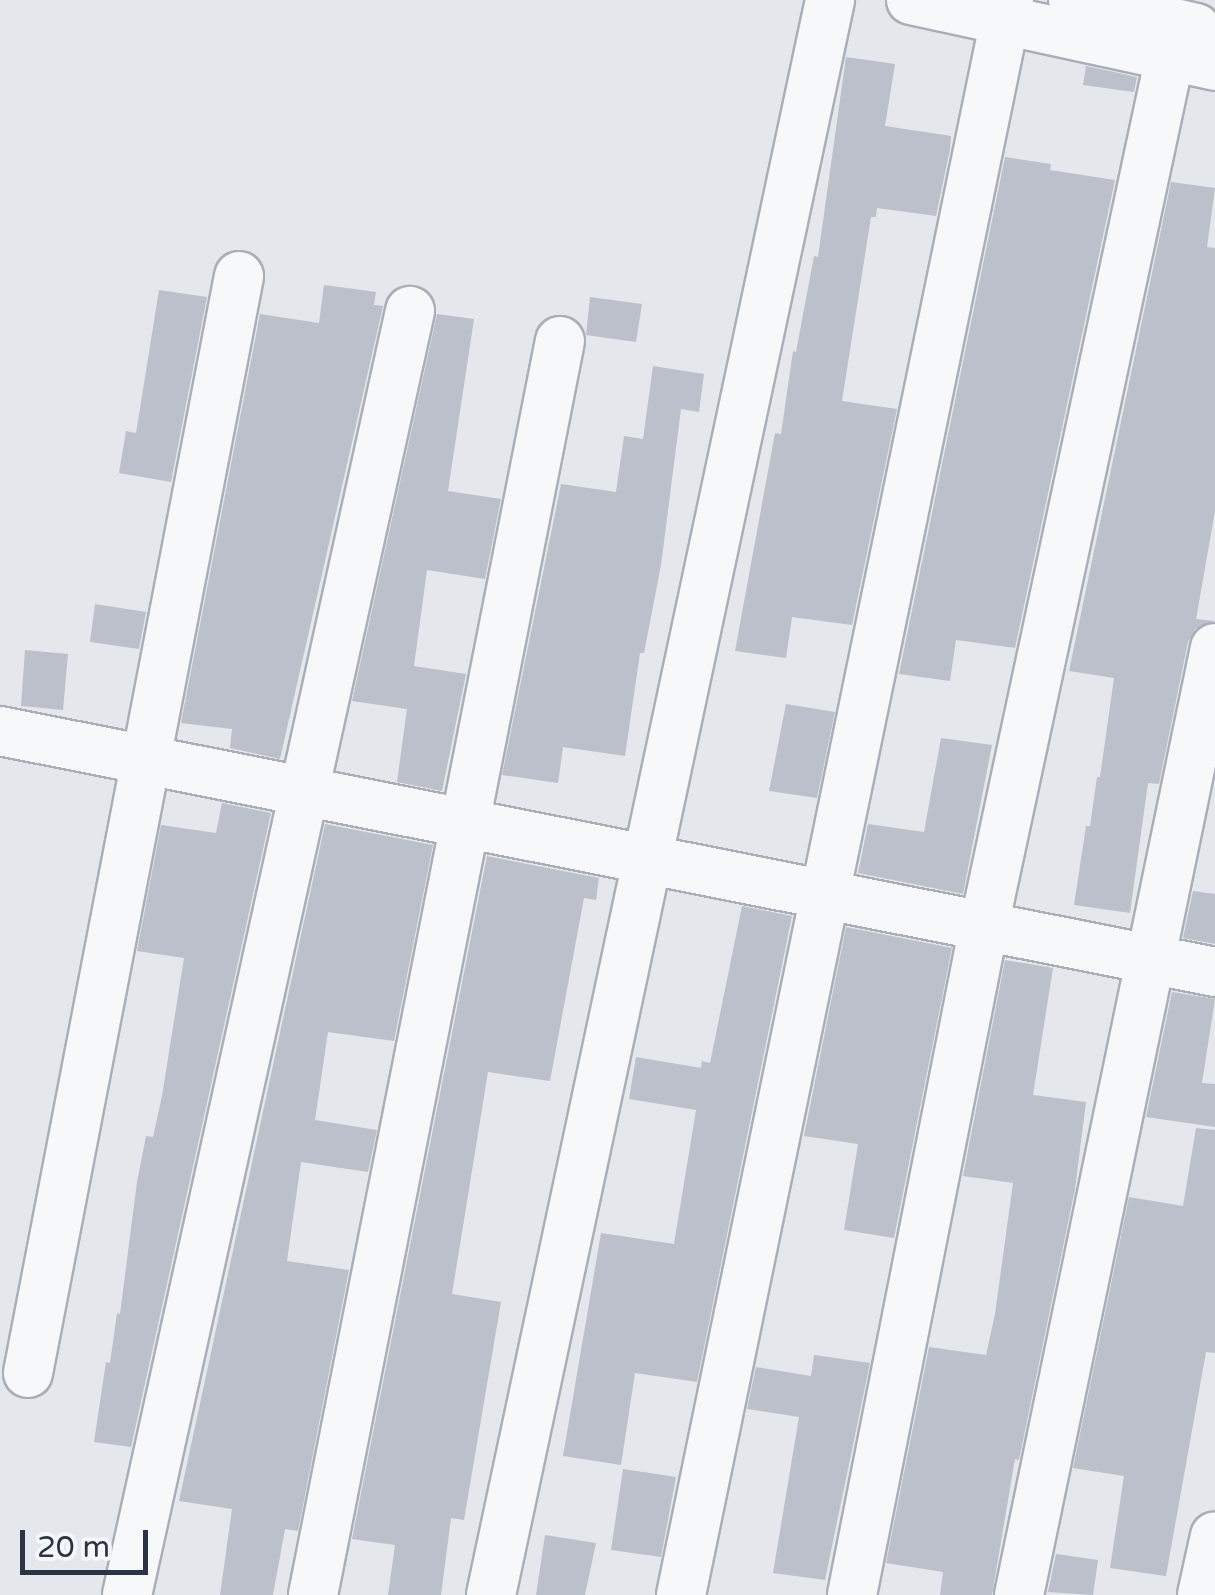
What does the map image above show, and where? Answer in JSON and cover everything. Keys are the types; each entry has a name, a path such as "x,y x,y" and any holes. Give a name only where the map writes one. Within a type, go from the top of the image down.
{"street":[{"path":"490,1595 650,860 830,0"},
{"path":"912,0 1192,36"},
{"path":"1072,0 1192,36"},
{"path":"682,1595 1006,10"},
{"path":"852,1595 984,926 1192,36"},
{"path":"28,1373 239,276"},
{"path":"127,1595 410,312"},
{"path":"313,1595 560,341"},
{"path":"1019,1595 1215,648"},
{"path":"0,731 1215,972"},
{"path":"1202,1595 1215,1536"}],"building":[{"path":"846,57 895,64 885,126 951,136 950,149 936,216 877,208 876,217 871,217 842,401 897,409 852,625 792,617 786,658 735,651 775,433 781,434 793,351 796,352 814,256 818,257"},
{"path":"1086,66 1137,77 1134,92 1083,85"},
{"path":"1005,157 1051,164 1050,170 1115,180 1015,648 956,640 950,681 899,674"},
{"path":"1171,182 1215,188 1207,247 1215,248 1215,511 1196,619 1215,621 1195,629 1188,642 1159,784 1148,783 1130,913 1074,905 1086,826 1090,826 1100,777 1114,678 1069,671"},
{"path":"324,285 376,292 374,305 383,306 280,759 230,748 232,729 181,723 260,314 319,323"},
{"path":"159,290 207,297 171,482 119,473 126,431 136,433"},
{"path":"590,297 642,304 636,342 586,335"},
{"path":"437,314 474,319 448,491 501,499 485,579 427,570 414,666 466,674 442,791 397,782 407,709 352,701"},
{"path":"653,366 704,374 699,412 681,409 661,565 644,653 640,653 625,756 563,747 558,783 502,775 561,484 616,492 624,436 643,439"},
{"path":"95,604 146,612 139,649 90,642"},
{"path":"25,650 68,654 63,710 21,706"},
{"path":"786,704 835,712 817,798 769,791"},
{"path":"941,738 992,745 963,894 858,873 868,824 924,832"},
{"path":"222,803 271,813 131,1447 94,1442 106,1362 110,1363 117,1313 120,1314 137,1182 146,1136 153,1137 162,1096 184,958 137,951 161,825 216,833"},
{"path":"325,824 433,845 394,1041 328,1032 315,1120 377,1130 368,1172 301,1162 287,1261 349,1270 298,1531 285,1529 273,1595 220,1595 232,1509 179,1501"},
{"path":"487,856 599,878 596,900 584,898 550,1081 488,1072 452,1294 501,1302 464,1520 451,1518 441,1595 388,1595 395,1545 352,1539"},
{"path":"1193,891 1215,894 1215,944 1183,938"},
{"path":"742,906 792,916 697,1382 635,1373 621,1465 563,1456 601,1233 674,1244 696,1110 629,1099 636,1057 701,1068 702,1061 710,1063"},
{"path":"846,927 952,948 894,1238 844,1230 858,1144 804,1136"},
{"path":"1005,960 1053,968 1033,1095 1086,1102 1075,1189 1019,1460 1015,1459 992,1595 940,1595 943,1572 886,1563 929,1347 986,1355 995,1314 1013,1183 963,1176"},
{"path":"1172,992 1215,999 1202,1083 1215,1084 1215,1127 1146,1117"},
{"path":"1196,1128 1215,1130 1215,1353 1206,1352 1166,1576 1110,1568 1124,1476 1073,1468 1129,1197 1183,1206"},
{"path":"814,1355 870,1363 825,1580 773,1573 799,1417 747,1409 756,1367 811,1376"},
{"path":"623,1469 676,1477 661,1557 611,1550"},
{"path":"545,1535 596,1543 585,1595 536,1595"},
{"path":"1056,1554 1098,1560 1093,1595 1048,1592"}]}
